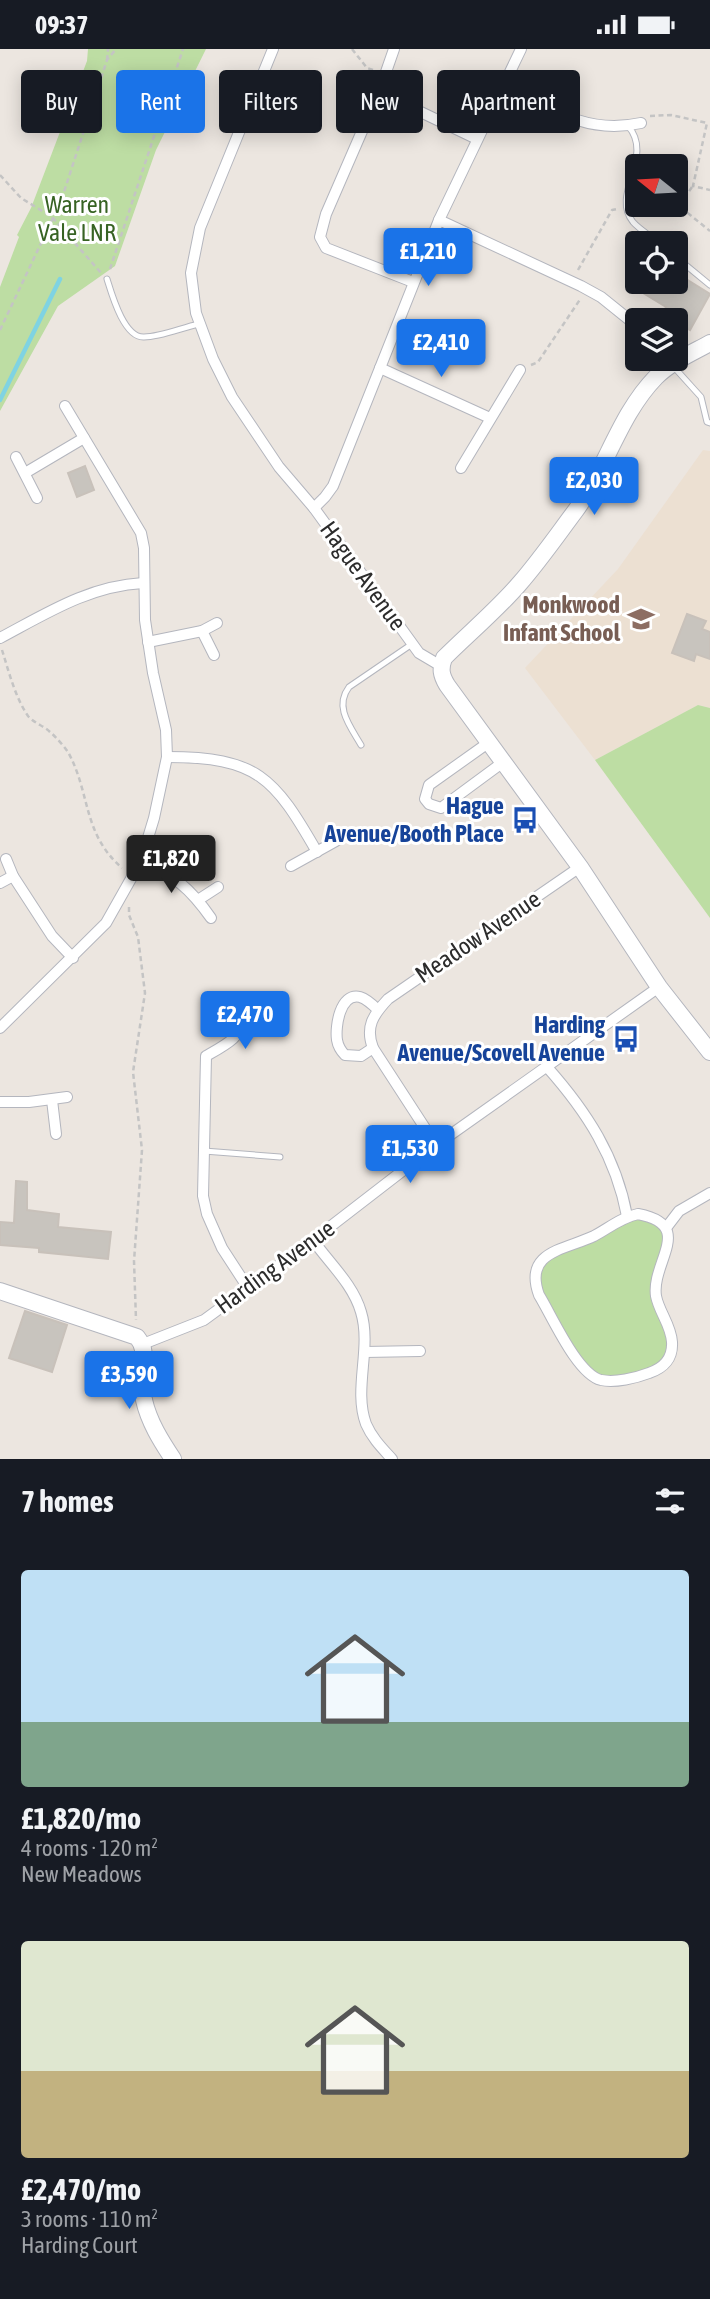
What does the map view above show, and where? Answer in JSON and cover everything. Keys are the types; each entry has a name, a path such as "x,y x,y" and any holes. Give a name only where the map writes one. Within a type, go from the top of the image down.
{"street":[{"name":"Hague Avenue","path":"273,49 200,228 191,273 198,324 232,397 279,467 314,508 419,653 441,666 441,675 447,685 580,867 659,987 710,1052"},
{"path":"387,70 394,49"},
{"path":"512,70 522,49"},
{"path":"423,113 478,139"},
{"path":"580,121 599,127 641,123"},
{"path":"361,133 326,214 320,237 326,248 413,282"},
{"path":"314,508 332,486 439,220 481,133"},
{"path":"439,220 586,289 625,316"},
{"path":"688,353 710,343"},
{"path":"380,368 489,418"},
{"path":"461,468 520,370"},
{"path":"441,666 444,658 520,583 578,507 606,461 622,425 661,371"},
{"path":"0,1028 106,923 141,861 155,818 167,757 166,730 148,642 143,583 145,555 141,533 65,406"},
{"path":"24,473 84,438"},
{"path":"16,457 37,498"},
{"path":"0,638 98,589 118,584 143,583"},
{"path":"148,642 202,631 217,623"},
{"path":"202,631 214,655"},
{"path":"488,743 429,785 425,799 429,804 441,808 502,763"},
{"path":"167,757 216,758 252,771 281,793 317,852"},
{"path":"290,866 336,841"},
{"path":"6,859 13,876 52,936 73,958"},
{"path":"141,861 172,875 198,900 211,918"},
{"name":"Meadow Avenue","path":"378,1010 388,999 580,867"},
{"path":"0,883 13,876"},
{"path":"198,900 218,887"},
{"name":"Harding Avenue","path":"140,1341 204,1320 436,1145 659,987"},
{"path":"373,1048 361,1056 353,1057 345,1055 337,1040 341,1009 352,997 360,997 378,1010 369,1027 373,1048 436,1145"},
{"path":"248,1288 222,1248 207,1214 203,1196 206,1056 233,1041 249,1014"},
{"path":"547,1067 578,1102 597,1133 623,1194 627,1216"},
{"path":"0,1102 67,1097"},
{"path":"52,1100 56,1134"},
{"path":"666,1228 679,1211 710,1193"},
{"path":"627,1216 648,1216 666,1228 669,1238 659,1267 656,1297 672,1341 667,1362 661,1368 646,1374 610,1381 599,1380 589,1375 580,1364 540,1295 535,1273 546,1256 586,1240 627,1216"},
{"path":"313,1240 358,1300 366,1352 363,1413 376,1442 392,1459"},
{"path":"0,1291 140,1341 145,1359 141,1378 145,1402 155,1428 173,1459"},
{"path":"366,1352 420,1352"}],"lane":[{"path":"628,126 636,135 637,154"},
{"path":"631,217 644,231"},
{"path":"688,267 710,285"},
{"path":"107,279 113,300 130,333 142,338 198,324"},
{"path":"677,371 701,397 707,422 710,423"},
{"path":"360,745 343,712 344,694 349,687 412,644"},
{"path":"204,1151 280,1157"}],"path":[{"path":"0,330 61,201 107,60 108,49"},
{"path":"107,60 116,49"},
{"path":"107,279 183,49"},
{"path":"352,49 367,68 373,70"},
{"path":"641,123 649,117 671,115 709,123 693,186 678,205 710,231"},
{"path":"0,175 21,198 52,217 107,279"},
{"path":"693,186 710,190"},
{"path":"572,282 612,210 625,207"},
{"path":"520,370 538,362 586,289"},
{"path":"0,645 15,691 30,718 50,731 66,750 80,777 91,824 109,856 127,872 129,915 138,937 145,993 133,1072 142,1150 134,1261 140,1341"}],"shaded area":[{"name":"Monkwood Infant School","path":"703,450 710,451 710,708 698,705 595,760 525,668 618,569"}],"green space":[{"name":"Warren Vale LNR","path":"88,49 206,49 196,70 116,70 116,133 164,133 115,266 58,306 0,411 0,287 19,237 17,235 31,208 60,133 102,133 102,70 84,70"},
{"path":"698,705 710,708 710,918 595,760"},
{"path":"638,1214 666,1228 656,1283 669,1328 667,1362 609,1381 589,1375 539,1295 540,1263"}],"building":[{"path":"688,280 710,294 690,330 688,308 666,307 645,294 688,294"},
{"path":"85,466 94,490 77,497 68,473"},
{"path":"687,614 706,621 702,629 710,632 710,659 696,654 694,661 672,653"},
{"path":"16,1181 27,1182 27,1210 59,1214 58,1227 111,1232 108,1259 0,1245 0,1222 14,1223"},
{"path":"25,1311 67,1325 52,1372 9,1358"}],"waterway":[{"path":"0,400 60,279"}],"place":[{"name":"Monkwood Infant School","path":"641,619"},
{"name":"Hague Avenue/Booth Place","path":"525,820"},
{"name":"Harding Avenue/Scovell Avenue","path":"626,1039"}]}
